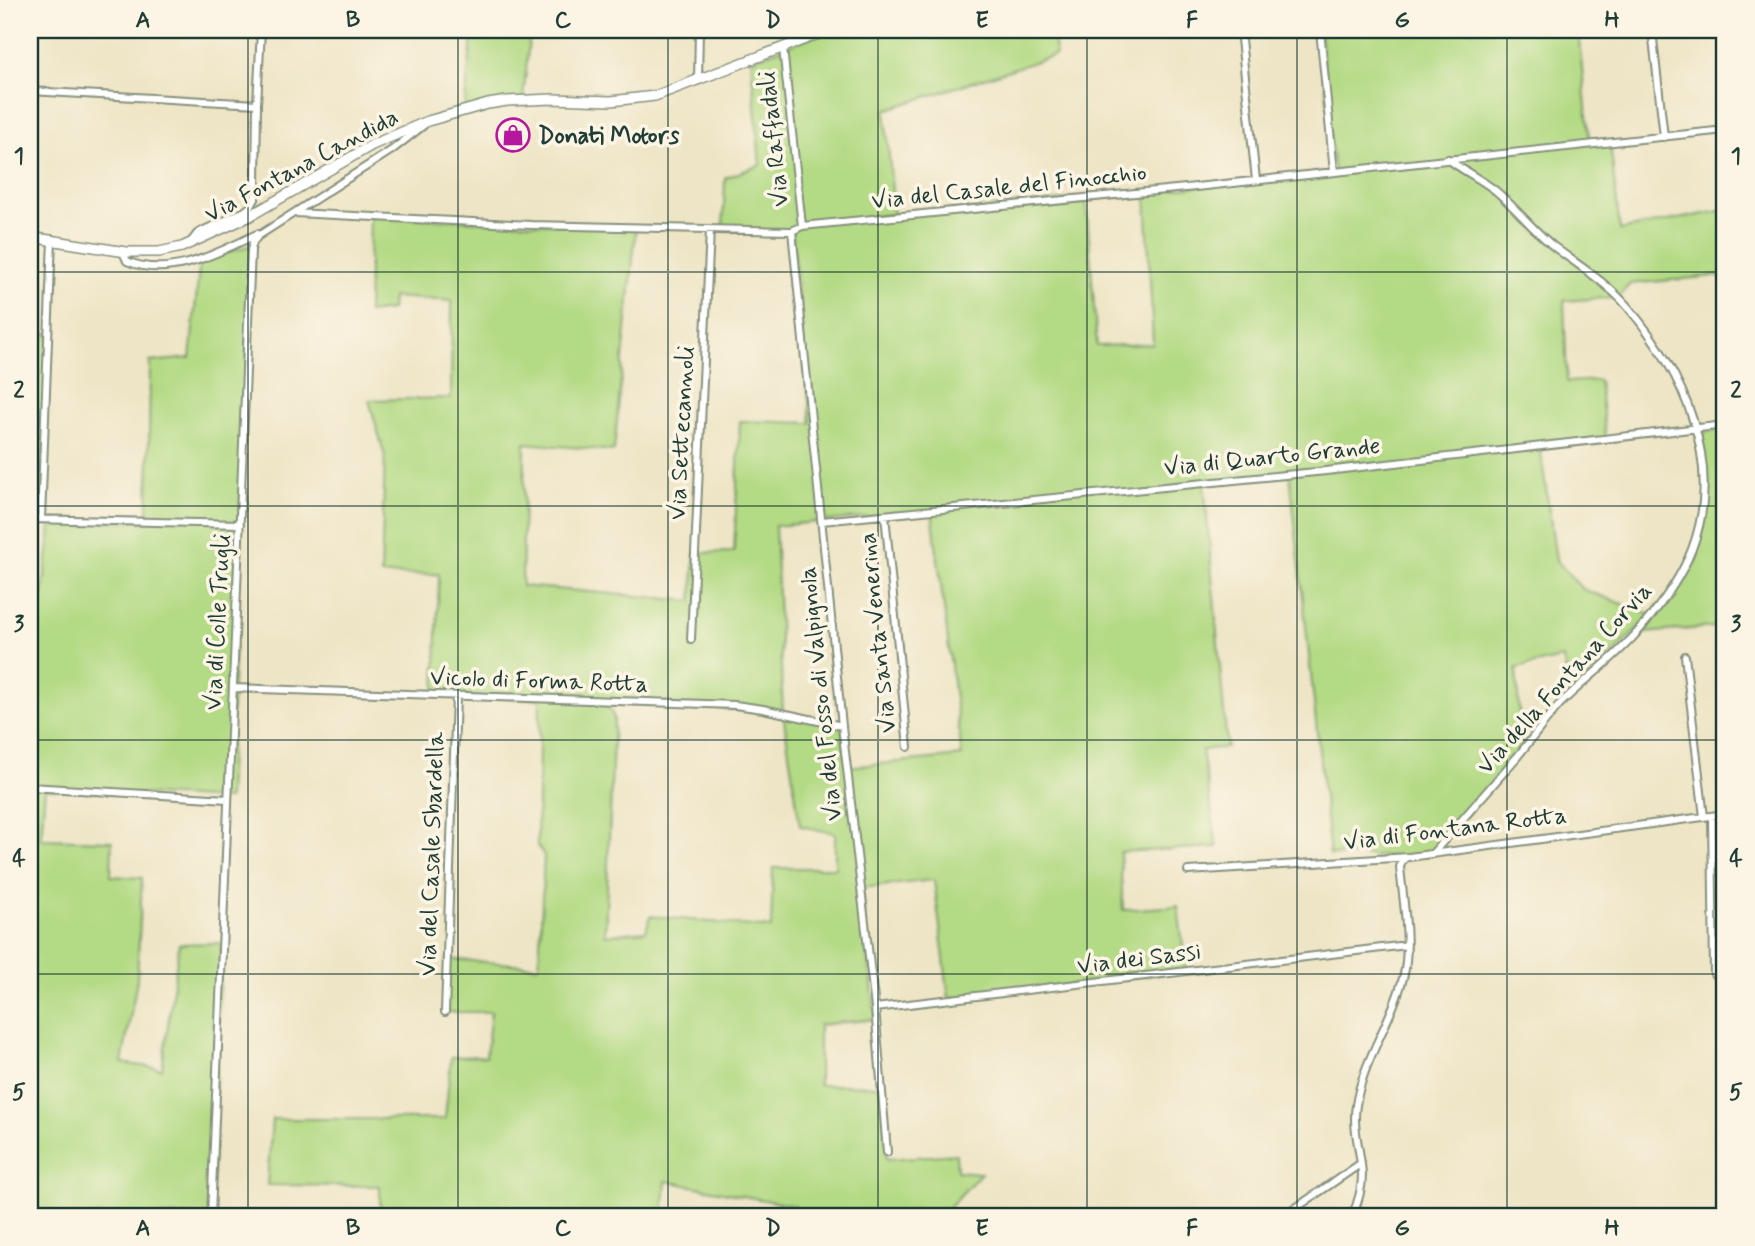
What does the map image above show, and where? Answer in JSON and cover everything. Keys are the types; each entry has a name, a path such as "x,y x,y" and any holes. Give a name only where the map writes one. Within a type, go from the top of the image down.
{"main road":[{"name":"Via Fontana Candida","path":"30,237 123,252 159,252 189,245 256,213 362,150 428,121 507,101 553,99 604,102 642,99 829,30"}],"street":[{"path":"189,245 200,232 243,213 252,204 256,191 261,30"},
{"path":"698,80 699,30"},
{"path":"1240,30 1256,180"},
{"path":"1320,30 1334,172"},
{"path":"1653,30 1664,137"},
{"name":"Via Raffadali","path":"783,48 802,226"},
{"path":"30,91 257,104"},
{"name":"Via di Colle Trugli","path":"211,1216 250,252 254,240 392,150 428,121"},
{"name":"Via del Casale del Finocchio","path":"295,213 531,225 792,231 802,226 1725,130"},
{"name":"Via della Fontana Corvia","path":"1433,852 1562,703 1637,634 1657,609 1693,548 1702,509 1704,479 1697,428 1689,405 1667,363 1643,326 1605,285 1547,241 1495,191 1448,159"},
{"path":"123,252 127,261 132,263 150,266 179,265 216,253 275,225"},
{"name":"Via Settecannoli","path":"691,639 710,230"},
{"name":"Via del Fosso di Valpignola","path":"792,231 842,726 875,1008 887,1153"},
{"path":"41,519 52,239"},
{"name":"Via di Quarto Grande","path":"822,521 1326,471 1725,425"},
{"name":"Via Santa Venerina","path":"885,515 908,747"},
{"path":"30,519 240,524"},
{"path":"1685,656 1708,816 1714,974"},
{"name":"Vicolo di Forma Rotta","path":"233,688 735,705 842,726"},
{"name":"Via del Casale Sbardella","path":"445,1012 456,696"},
{"path":"30,788 228,799"},
{"name":"Via di Fontana Rotta","path":"1188,871 1409,857 1725,814"},
{"path":"1352,1216 1361,1188 1355,1123 1357,1100 1366,1069 1401,986 1405,969 1406,945 1400,867 1402,861 1409,857"},
{"name":"Via dei Sassi","path":"875,1008 1406,945"},
{"path":"1284,1216 1360,1164"}],"green space":[{"path":"473,30 530,30 523,100 464,111"},
{"path":"829,30 1051,30 1056,55 885,110 894,214 866,217 1086,198 1097,346 1153,344 1146,192 1334,171 1320,30 1578,30 1590,144 1610,142 1620,230 1725,210 1725,275 1630,284 1618,297 1564,301 1567,382 1599,380 1606,439 1540,446 1556,560 1582,589 1652,615 1571,694 1563,658 1516,668 1522,751 1433,853 1408,857 1330,855 1290,475 1204,483 1227,747 1202,750 1217,847 1120,852 1123,910 1178,906 1186,971 949,999 934,880 861,888 876,1019 819,1025 819,1085 882,1086 887,1159 956,1154 957,1171 981,1173 941,1216 800,1216 795,1206 666,1181 663,1216 380,1216 380,1186 267,1185 272,1119 445,1119 451,1057 486,1056 491,1012 445,1012 447,959 539,966 544,855 537,846 540,699 435,696 439,574 381,575 385,457 369,400 451,398 452,301 392,297 391,310 368,313 370,216 636,228 614,451 525,443 522,586 692,601 695,553 734,552 740,421 811,423 792,232 723,230 725,178 760,165 751,60","holes":["932,511 962,756 847,767 842,726 783,713 775,526","606,701 783,713 800,826 835,833 835,868 773,868 771,928 650,916 646,931 605,935 614,718"]},
{"path":"252,245 228,799 45,789 41,839 112,841 111,876 142,878 137,980 122,1063 162,1069 179,944 221,943 211,1216 30,1216 30,606 41,606 52,520 148,522 150,362 190,358 200,260"},
{"path":"49,333 41,519 30,519 30,334"},
{"path":"1725,429 1725,626 1644,633 1694,559 1701,538 1709,487 1702,436 1704,432"}],"place":[{"name":"Donati Motors","path":"513,135"}]}
